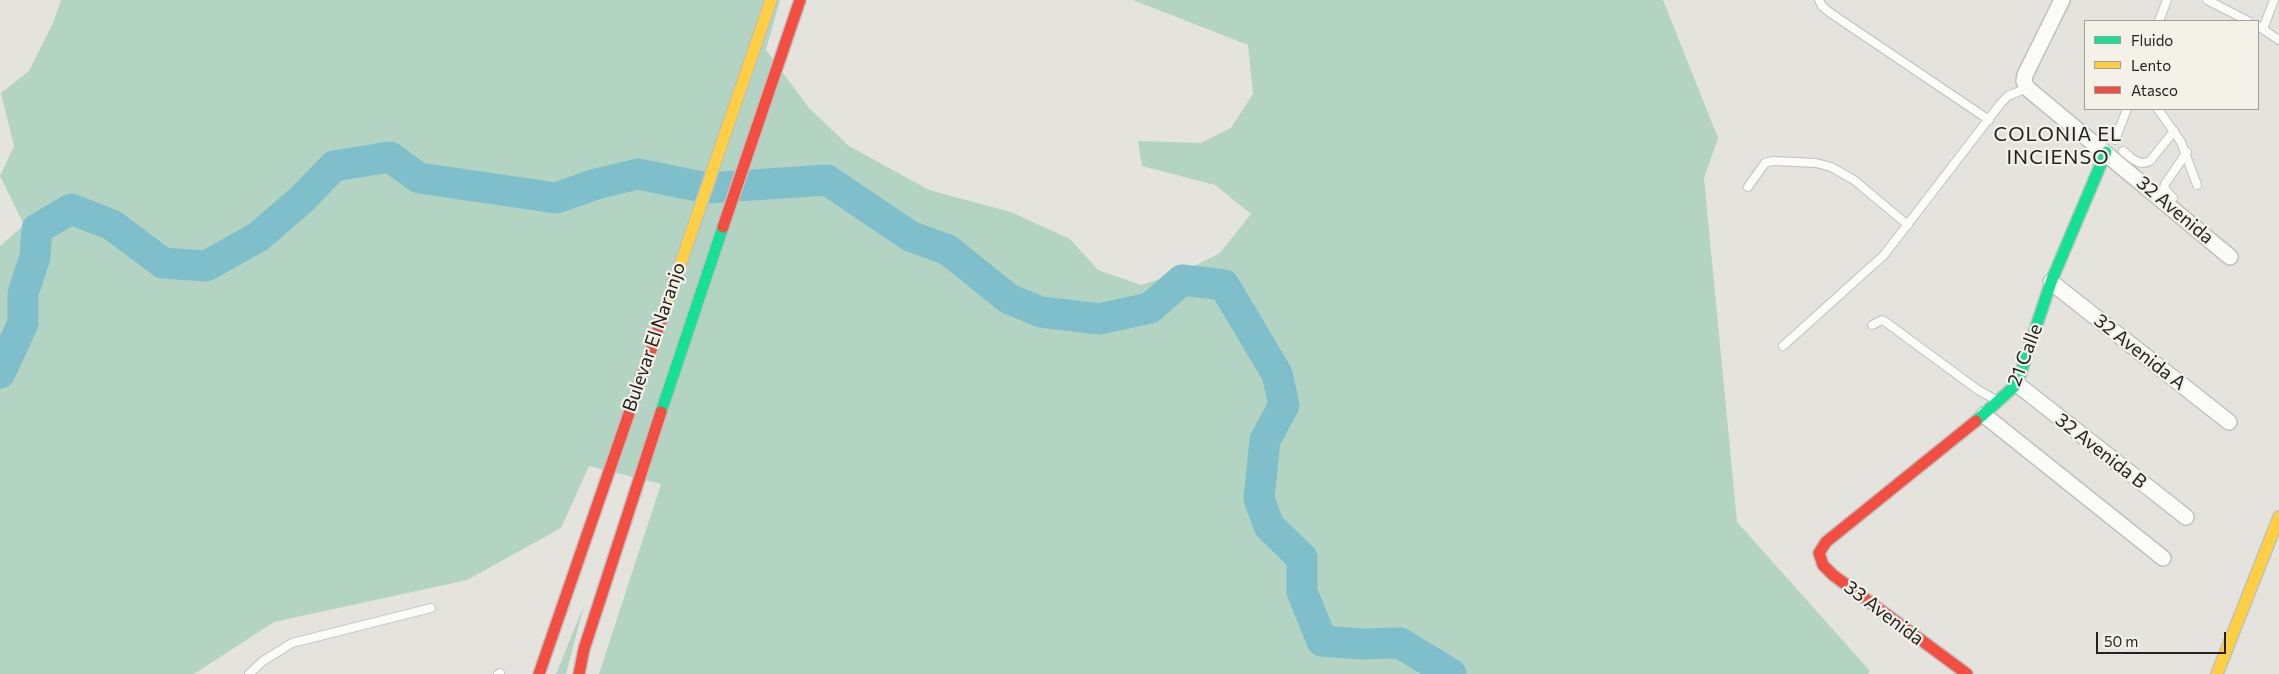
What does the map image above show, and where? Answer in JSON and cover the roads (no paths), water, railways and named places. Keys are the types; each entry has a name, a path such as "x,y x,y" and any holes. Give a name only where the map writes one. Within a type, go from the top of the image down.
{"main road":[{"name":"Bulevar El Naranjo","path":"540,674 594,510 771,0"},
{"name":"Bulevar El Naranjo","path":"579,674 584,648 624,521 800,0"},
{"name":"21 Calle","path":"1826,542 2000,402 2017,384 2051,282 2106,152"},
{"path":"2222,672 2273,551 2279,517"},
{"name":"33 Avenida","path":"1826,542 1820,554 1823,565 1832,574 1967,674"}],"street":[{"path":"2027,88 2024,81 2025,75 2062,0"},
{"name":"32 Avenida","path":"2027,88 2230,257"},
{"name":"32 Avenida A","path":"2051,282 2228,422"},
{"name":"32 Avenida B","path":"2017,384 2186,517"},
{"path":"1984,415 2163,558"}],"lane":[{"path":"1819,0 1822,6 1829,12 1989,120"},
{"path":"2159,20 2167,0"},
{"path":"2207,0 2246,20"},
{"path":"2274,0 2260,27 2279,40"},
{"path":"1783,346 1884,255 2008,96 2027,88"},
{"path":"2115,140 2127,110"},
{"path":"2159,110 2187,152 2197,184"},
{"path":"2123,151 2140,164 2145,164 2150,161 2174,131"},
{"path":"2173,198 2164,188 2165,184 2187,152"},
{"path":"1748,188 1765,163 1773,161 1816,162 1831,167 1854,180 1908,225"},
{"path":"1872,325 1882,320 1887,323 1978,390 2000,402"},
{"path":"249,674 262,661 292,642 431,608"}],"waterway":[{"path":"0,373 23,323 23,293 35,257 37,229 71,209 112,225 163,263 206,266 258,237 302,199 334,166 390,157 419,178 556,198 596,184 638,174 707,188 827,180 910,236 948,250 1009,299 1041,312 1099,319 1150,308 1182,280 1224,285 1277,374 1284,405 1265,440 1259,499 1269,526 1302,558 1302,592 1322,641 1361,644 1400,643 1451,674"}],"district":[{"name":"COLONIA EL INCIENSO","path":"2058,146"}]}
